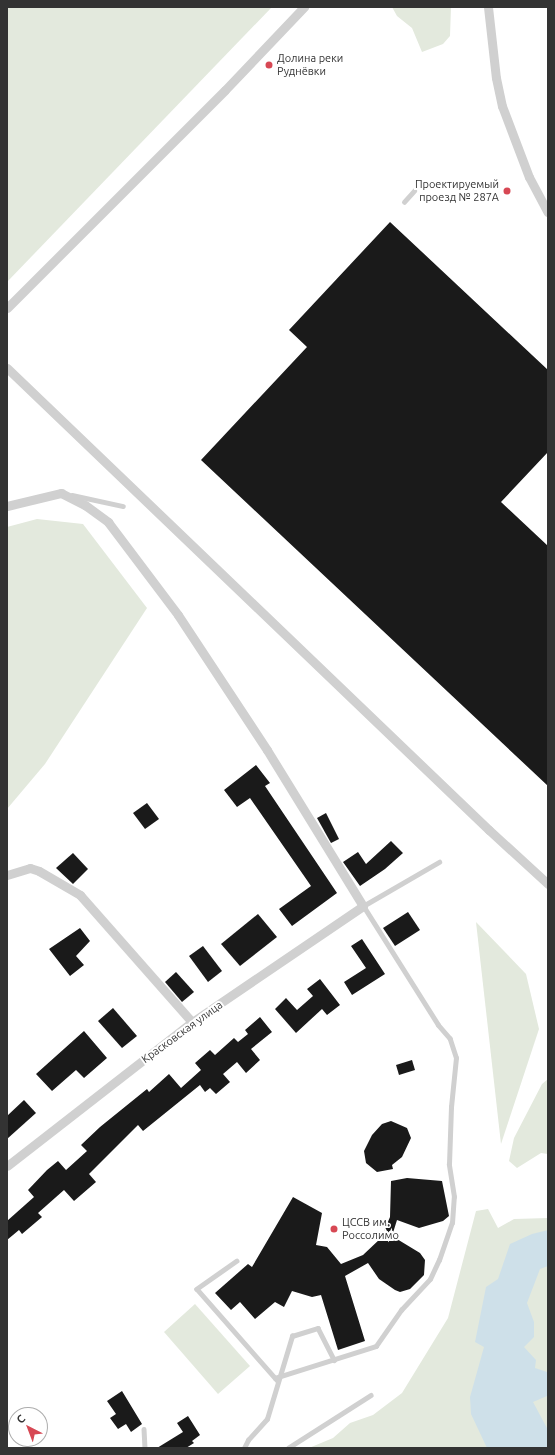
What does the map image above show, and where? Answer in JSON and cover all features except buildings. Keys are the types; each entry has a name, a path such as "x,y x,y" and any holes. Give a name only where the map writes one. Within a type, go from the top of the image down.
{"street":[{"path":"7,308 227,88 304,7"},
{"path":"488,7 496,78 502,106 529,177 548,212"},
{"path":"7,368 483,824 548,884"},
{"path":"7,506 61,493 85,505 108,522 140,561 267,750 363,906"},
{"path":"7,875 30,868 39,870 80,895 192,1022"},
{"name":"Красковская улица","path":"7,1166 192,1022 363,906"}],"lane":[{"path":"404,202 414,191"},
{"path":"61,493 123,506"},
{"path":"278,1379 376,1346 401,1310 430,1279 440,1260 452,1223 454,1197 449,1164 450,1107 456,1065 450,1039 438,1025 363,906 439,862"},
{"path":"237,1261 197,1289 278,1379"},
{"path":"244,1448 248,1440 267,1419 292,1336 318,1328 334,1360"},
{"path":"288,1448 371,1395"},
{"path":"144,1429 145,1448"}],"shaded area":[{"path":"7,7 272,7 7,282"},
{"path":"392,7 451,7 450,36 443,44 422,52 412,28 397,16"},
{"path":"37,519 83,524 147,608 45,764 7,809 7,527"},
{"path":"476,922 526,974 539,1029 501,1144"},
{"path":"548,1079 548,1154 541,1153 517,1168 509,1161 514,1138 542,1084"},
{"path":"488,1209 498,1228 514,1219 548,1218 548,1448 309,1448 333,1438 350,1423 373,1415 402,1393 448,1318 476,1211"},
{"path":"548,1230 548,1266 540,1269 527,1303 534,1322 534,1337 524,1347 536,1360 535,1368 547,1372 547,1396 533,1402 548,1430 548,1448 487,1448 471,1414 470,1397 484,1347 475,1342 486,1287 498,1279 510,1244 532,1234"},
{"path":"195,1304 250,1366 218,1394 164,1332"}],"place":[{"name":"Долина реки Руднёвки","path":"269,65"},
{"name":"Проектируемый проезд № 287А","path":"507,191"},
{"name":"ЦССВ им. Россолимо","path":"334,1229"}]}
